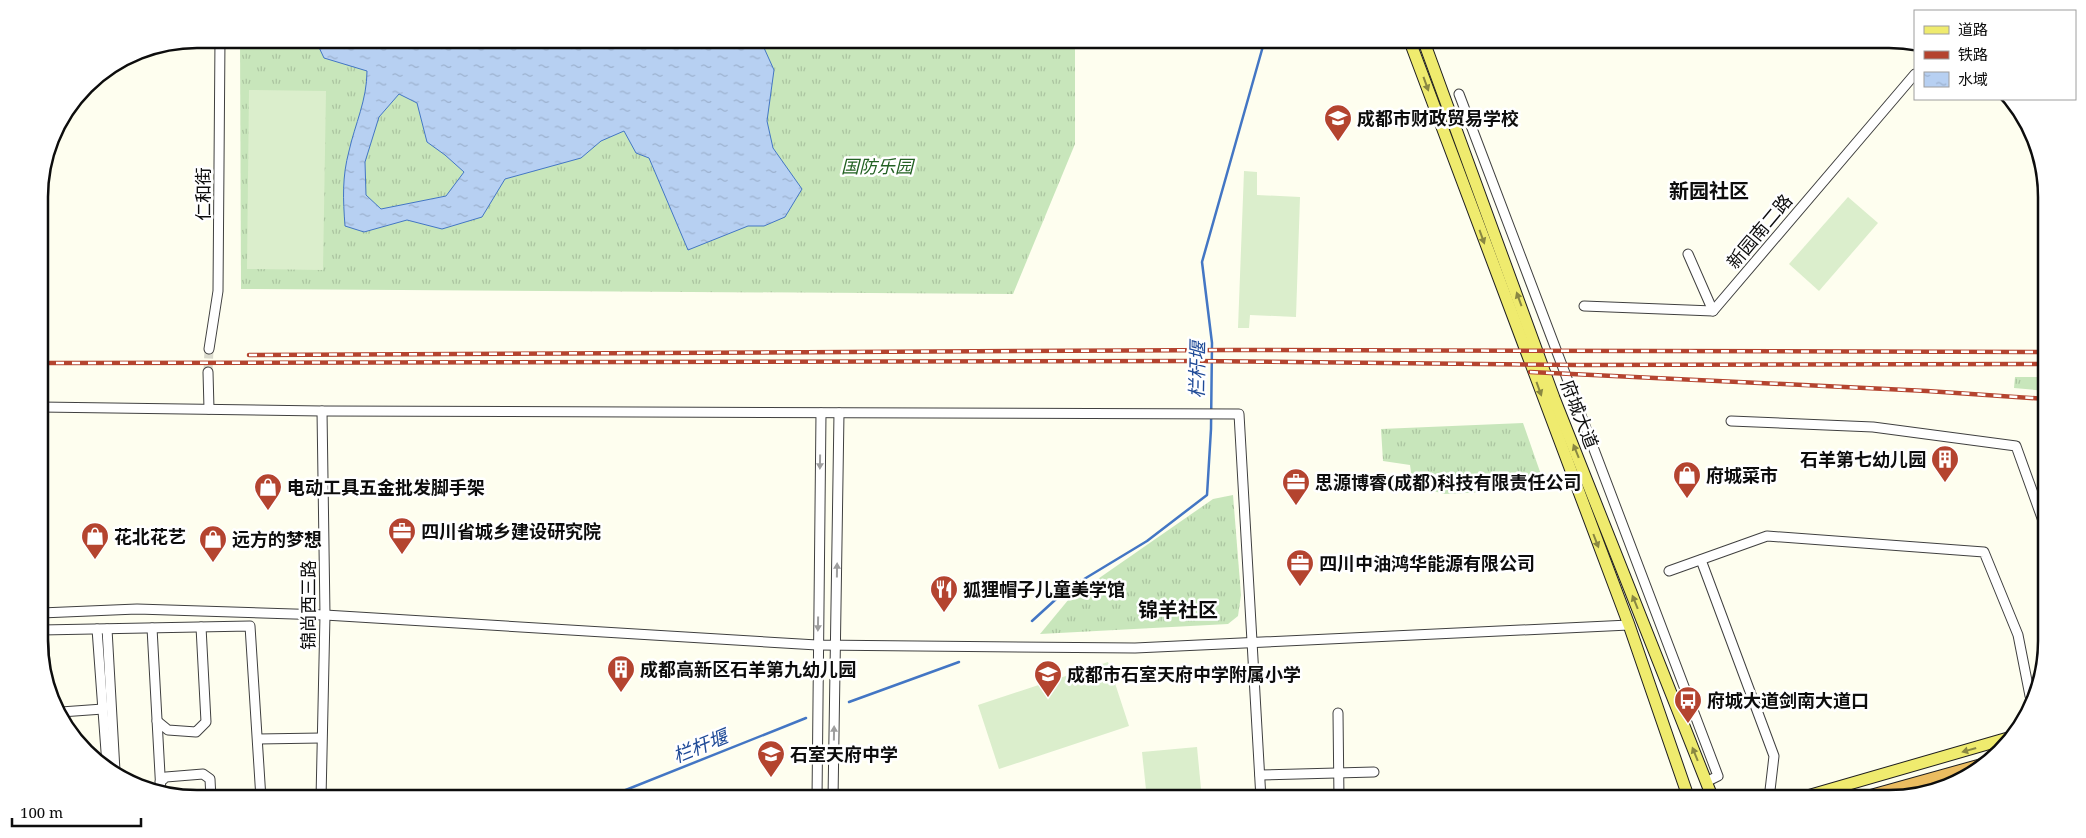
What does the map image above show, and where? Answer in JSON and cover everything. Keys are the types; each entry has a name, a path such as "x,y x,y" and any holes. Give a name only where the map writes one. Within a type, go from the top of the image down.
{"highway":[{"path":"1892,790 1966,770"}],"main road":[{"name":"府城大道","path":"1411,48 1629,625 1686,790"},
{"name":"府城大道","path":"1426,48 1554,398 1709,790"},
{"path":"1829,790 2001,740"}],"street":[{"name":"仁和街","path":"209,349 218,291 220,48"},
{"name":"新园南二路","path":"1713,311 1914,75"},
{"path":"1459,94 1718,776 1706,782"},
{"path":"1584,306 1713,311 1688,254"},
{"path":"208,372 209,409"},
{"path":"48,407 322,411 1239,414 1254,643 1261,790"},
{"name":"锦尚西三路","path":"321,790 326,615 322,411"},
{"path":"817,790 821,413"},
{"path":"833,790 839,413"},
{"path":"1731,421 1873,427 2016,446 2039,510"},
{"path":"1669,571 1767,536 1984,552 2018,635 2029,693"},
{"path":"1700,560 1774,756 1770,790"},
{"path":"47,612 137,609 326,615 818,645 1135,648 1629,625"},
{"path":"47,630 250,626 261,790"},
{"path":"157,722 168,730 196,732 206,722 201,627"},
{"path":"152,628 160,786"},
{"path":"102,629 103,709 107,760"},
{"path":"102,629 116,766"},
{"path":"65,712 103,709"},
{"path":"1338,713 1339,790"},
{"path":"258,739 321,738"},
{"path":"1260,775 1374,772"},
{"path":"160,782 166,778 203,774 210,779 211,790"}],"green space":[{"name":"国防乐园","path":"240,48 1075,48 1075,144 1013,294 241,289"},
{"path":"249,90 326,91 323,270 247,269"},
{"path":"1244,171 1257,172 1257,195 1300,197 1296,317 1250,315 1249,328 1238,328"},
{"path":"1848,197 1878,223 1819,291 1789,264"},
{"path":"2015,377 2039,377 2039,390 2014,388"},
{"path":"1523,423 1546,489 1445,494 1413,486 1410,465 1383,461 1381,429"},
{"path":"1233,495 1241,595 1238,616 1228,624 1040,634 1069,599 1213,499"},
{"path":"1108,662 1129,726 999,769 978,705"},
{"path":"1197,747 1201,790 1146,790 1142,752"}],"water":[{"path":"319,48 764,48 774,70 767,121 773,148 802,189 785,217 764,226 748,226 688,250 649,158 636,153 624,131 601,141 581,158 505,179 482,217 442,229 407,220 364,232 345,226 344,188 345,170 351,141 363,102 367,71 324,58","holes":["399,94 417,103 427,142 464,172 446,196 381,209 366,195 365,162 379,117"]}],"waterway":[{"name":"栏杆堰","path":"1032,621 1066,590 1147,541 1207,495 1211,429 1212,343 1202,262 1262,48"},
{"name":"栏杆堰","path":"849,702 959,662"},
{"name":"栏杆堰","path":"626,790 806,718"}],"tunnel":[{"path":"208,372 209,349"}],"railway":[{"path":"249,355 1233,350 2039,352"},
{"path":"48,363 1195,361 1579,365 2039,364"},
{"path":"1530,372 1927,391 2039,398"}],"place":[{"name":"成都市财政贸易学校","path":"1338,142"},
{"name":"石羊第七幼儿园","path":"1945,483"},
{"name":"府城菜市","path":"1687,499"},
{"name":"思源博睿(成都)科技有限责任公司","path":"1296,506"},
{"name":"电动工具五金批发脚手架","path":"268,511"},
{"name":"四川省城乡建设研究院","path":"402,555"},
{"name":"花北花艺","path":"95,560"},
{"name":"远方的梦想","path":"213,563"},
{"name":"四川中油鸿华能源有限公司","path":"1300,587"},
{"name":"狐狸帽子儿童美学馆","path":"944,613"},
{"name":"成都高新区石羊第九幼儿园","path":"621,693"},
{"name":"成都市石室天府中学附属小学","path":"1048,698"},
{"name":"府城大道剑南大道口","path":"1688,724"},
{"name":"石室天府中学","path":"771,778"}],"district":[{"name":"新园社区","path":"1709,190"},
{"name":"锦羊社区","path":"1178,609"}]}
